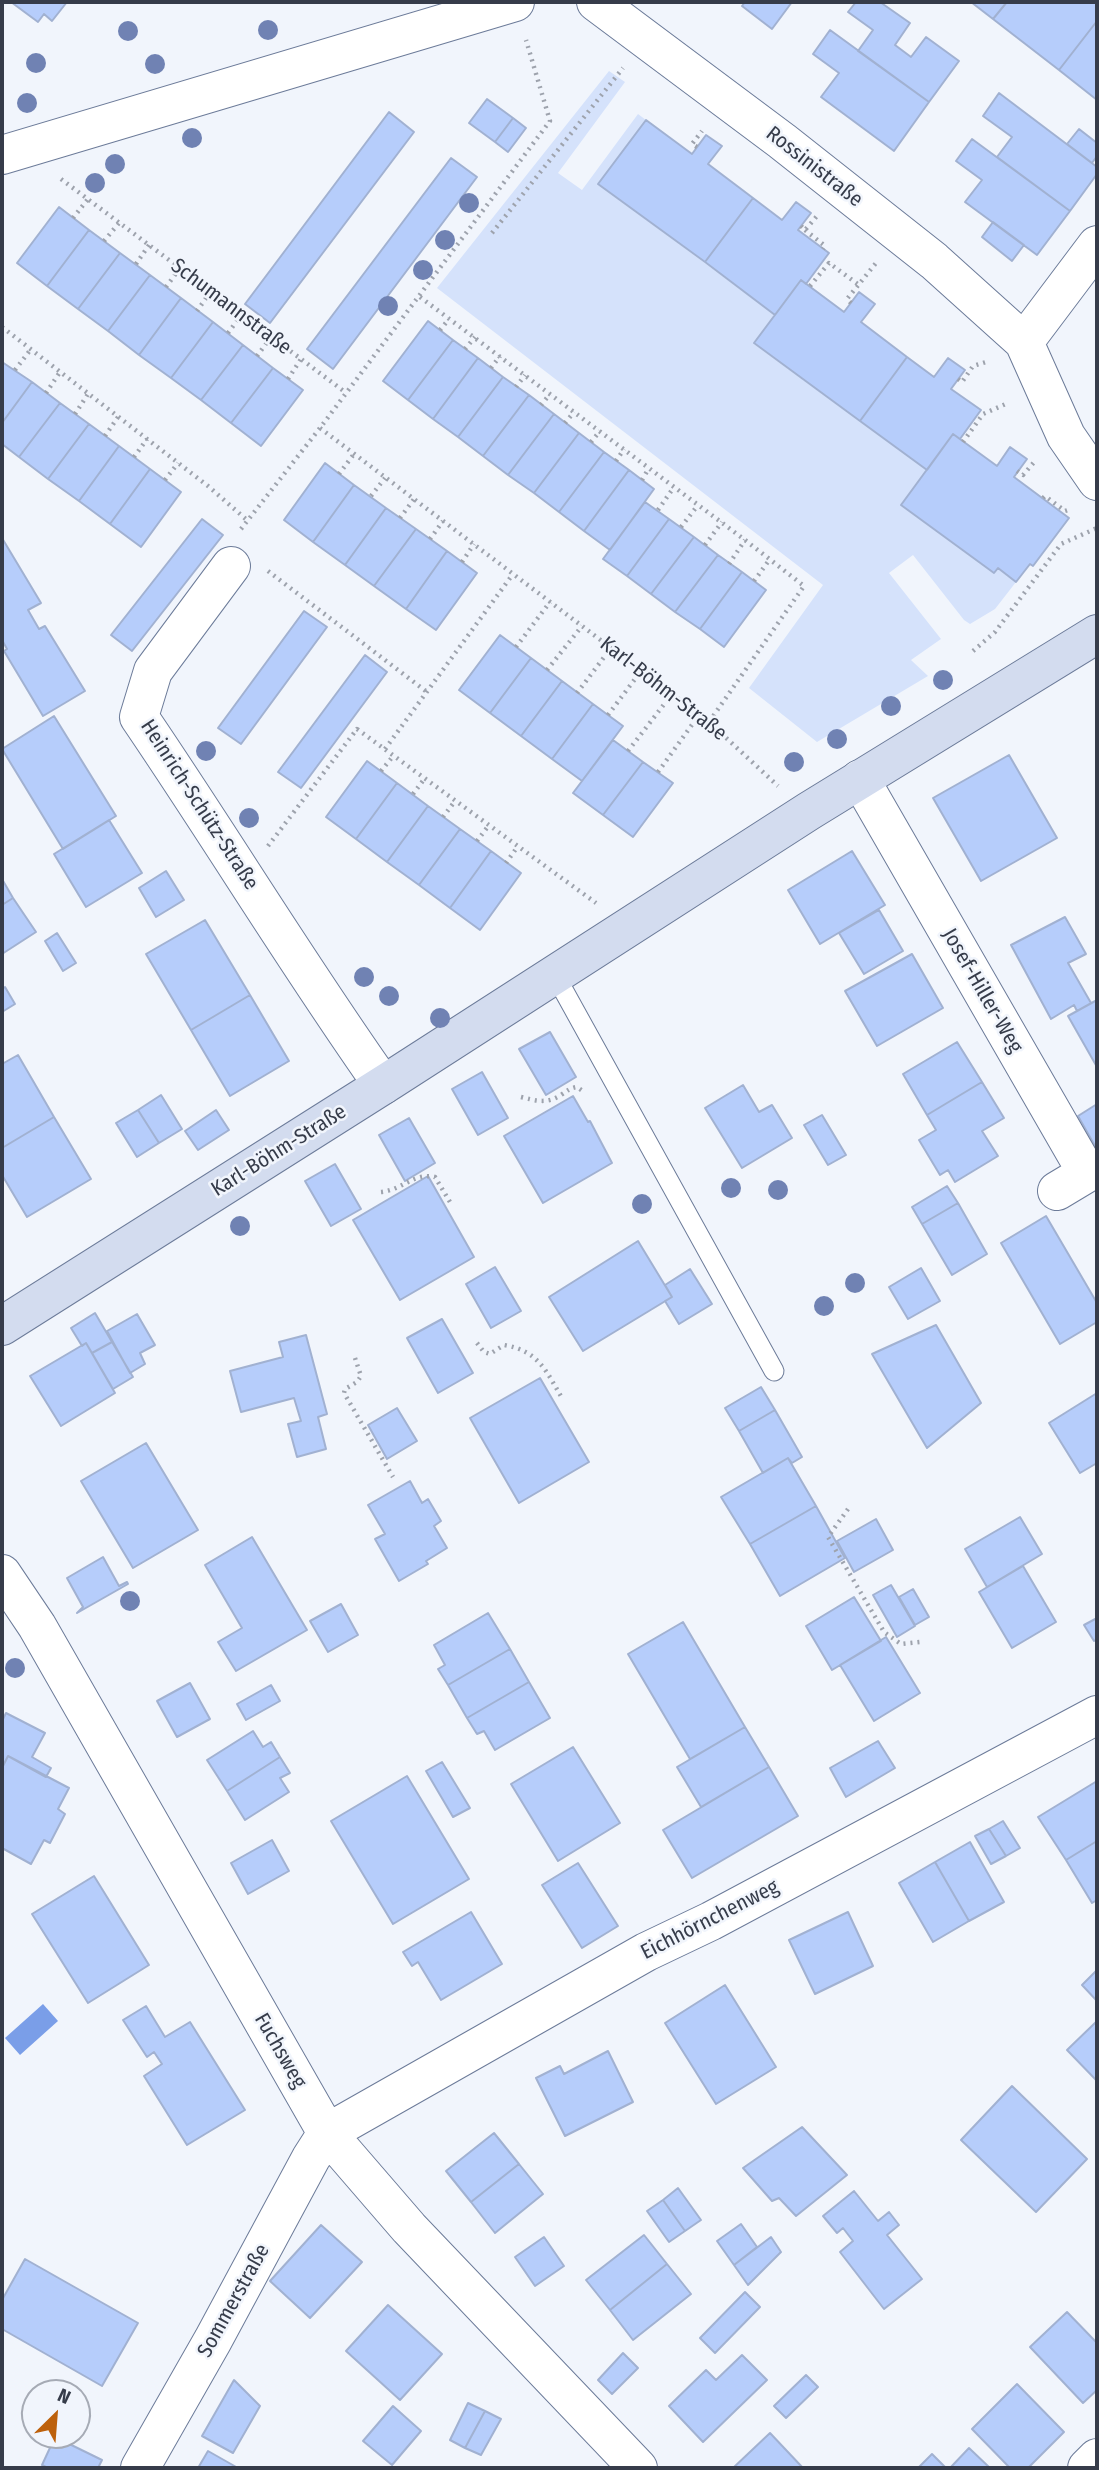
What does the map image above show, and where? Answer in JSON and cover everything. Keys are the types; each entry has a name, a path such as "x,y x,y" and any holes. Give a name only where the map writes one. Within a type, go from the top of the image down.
{"street":[{"name":"Rossinistraße","path":"596,2 782,141 923,252 1011,351 1097,481"},
{"path":"11,152 519,15"},
{"path":"1011,351 1097,245"},
{"name":"Heinrich-Schütz-Straße","path":"247,567 153,671 139,718 383,1085"},
{"name":"Karl-Böhm-Straße","path":"2,1326 809,811 1097,634"},
{"name":"Josef-Hiller-Weg","path":"860,779 1087,1173 1057,1191"},
{"name":"Fuchsweg","path":"2,1574 37,1626 327,2133 409,2228 638,2468"},
{"name":"Eichhörnchenweg","path":"327,2133 646,1952 711,1921 1097,1715"},
{"name":"Sommerstraße","path":"139,2468 327,2133"},
{"path":"1087,2468 1097,2458"}],"lane":[{"path":"555,975 774,1371"}],"path":[{"path":"427,692 247,567 231,543 550,121 519,15"},
{"path":"492,233 630,59"},
{"path":"697,147 692,144 705,127"},
{"name":"Schumannstraße","path":"11,152 88,199 345,392"},
{"path":"73,218 88,199"},
{"path":"104,241 119,223"},
{"path":"805,230 825,246 823,249"},
{"path":"136,264 149,245"},
{"path":"851,303 847,299 880,257"},
{"path":"810,286 829,263 859,285"},
{"path":"166,287 180,268"},
{"path":"197,310 211,291"},
{"path":"419,296 804,586 709,722"},
{"path":"228,333 242,314"},
{"path":"440,330 449,319"},
{"path":"2,327 178,463 248,521"},
{"path":"257,356 271,336"},
{"path":"465,349 475,337"},
{"path":"15,370 31,349"},
{"path":"958,379 962,382 973,366 1011,351"},
{"path":"491,368 500,356"},
{"path":"288,379 302,359"},
{"path":"46,393 60,372"},
{"path":"516,387 525,375"},
{"path":"75,414 88,394"},
{"path":"541,405 550,394"},
{"path":"963,442 983,414 1008,403"},
{"path":"565,423 574,412"},
{"path":"105,436 118,417"},
{"path":"320,428 513,574 385,749"},
{"path":"591,442 600,431"},
{"path":"134,457 146,439"},
{"path":"616,461 624,449"},
{"path":"1017,471 1023,475 1042,451"},
{"path":"339,474 354,454"},
{"path":"165,480 178,463"},
{"path":"642,480 649,468"},
{"path":"371,496 385,478"},
{"path":"658,510 674,487"},
{"path":"1043,498 1045,496 1065,511"},
{"path":"400,517 414,499"},
{"path":"681,527 698,505"},
{"path":"430,539 443,521"},
{"path":"705,545 722,522"},
{"path":"973,651 995,632 1061,544 1097,528"},
{"path":"729,564 745,540"},
{"path":"462,562 474,544"},
{"path":"754,582 770,559"},
{"name":"Karl-Böhm-Straße","path":"513,574 709,722 809,811"},
{"path":"516,647 550,602"},
{"path":"547,670 582,626"},
{"path":"577,693 611,648"},
{"path":"608,715 641,671"},
{"path":"628,751 671,694"},
{"path":"658,772 699,715"},
{"path":"245,877 357,729 628,927"},
{"path":"381,771 394,755"},
{"path":"413,794 425,778"},
{"path":"443,817 456,800"},
{"path":"477,841 489,825"},
{"path":"506,863 518,846"},
{"path":"521,1097 540,1102 550,1101 577,1087 582,1089 589,1099"},
{"path":"381,1192 393,1191 426,1175 435,1177 450,1202"},
{"path":"477,1343 484,1352 490,1354 505,1345 540,1361 562,1398"},
{"path":"355,1358 361,1376 357,1382 345,1389 344,1394 393,1477"},
{"path":"848,1509 828,1537 884,1632 901,1644 920,1642"}],"shaded area":[{"path":"609,71 625,82 558,173 582,190 638,114 646,120 598,184 775,315 754,344 927,470 902,505 994,573 998,568 1016,582 995,609 970,624 913,555 889,573 941,639 911,660 928,676 817,742 749,688 823,585 437,288"}],"water":[{"path":"43,2004 58,2021 20,2055 5,2038"}],"building":[{"path":"11,2 67,2 52,21 44,14 38,22"},
{"path":"745,2 792,2 772,29 742,6"},
{"path":"856,2 880,2 910,23 895,45 911,57 926,37 959,61 929,102 858,51 873,30 848,12"},
{"path":"971,2 1007,2 993,19"},
{"path":"1007,2 1097,2 1097,21 1059,70 993,19"},
{"path":"1097,21 1097,100 1059,70"},
{"path":"830,30 929,102 894,151 821,97 839,73 813,54"},
{"path":"999,93 1097,167 1097,174 1070,211 997,157 1012,137 983,116"},
{"path":"487,99 513,118 495,142 469,123"},
{"path":"389,112 414,132 270,323 245,304"},
{"path":"513,118 526,128 508,152 495,142"},
{"path":"646,120 692,154 706,135 722,146 708,164 753,198 705,262 598,184"},
{"path":"1079,129 1097,143 1097,156 1092,163 1067,144"},
{"path":"972,139 1070,211 1037,255 965,202 982,180 956,161"},
{"path":"451,158 477,177 333,369 307,349"},
{"path":"753,198 782,220 796,202 811,213 798,230 829,253 806,284 801,280 775,315 705,262"},
{"path":"59,207 89,230 47,286 17,263"},
{"path":"993,222 1024,245 1012,261 982,237"},
{"path":"89,230 120,253 78,309 47,286"},
{"path":"120,253 150,275 108,331 78,309"},
{"path":"150,275 181,298 139,355 108,331"},
{"path":"801,280 844,312 859,292 875,304 861,322 907,357 860,421 754,343"},
{"path":"181,298 213,322 171,378 139,355"},
{"path":"428,321 453,340 408,400 383,381"},
{"path":"213,322 243,345 201,400 171,378"},
{"path":"453,340 478,358 433,419 408,400"},
{"path":"243,345 273,368 231,423 201,400"},
{"path":"907,357 934,377 948,358 965,370 951,389 981,410 960,439 953,434 927,470 860,421"},
{"path":"478,358 503,377 458,437 433,419"},
{"path":"2,362 32,382 2,423"},
{"path":"273,368 303,390 261,446 231,423"},
{"path":"503,377 529,395 483,456 458,437"},
{"path":"32,382 60,403 19,457 2,444 2,423"},
{"path":"529,395 554,414 508,475 483,456"},
{"path":"60,403 89,424 48,479 19,457"},
{"path":"554,414 579,433 534,493 508,475"},
{"path":"89,424 119,446 79,501 48,479"},
{"path":"579,433 604,452 559,512 534,493"},
{"path":"953,434 997,466 1010,447 1027,459 1014,477 1069,518 1033,566 1030,564 1016,582 998,568 994,573 901,505"},
{"path":"119,446 150,469 110,524 79,501"},
{"path":"604,452 629,470 584,531 559,512"},
{"path":"325,463 354,485 313,542 284,520"},
{"path":"150,469 181,492 141,547 110,524"},
{"path":"629,470 654,489 610,550 584,531"},
{"path":"354,485 386,508 345,565 313,542"},
{"path":"645,502 669,519 627,576 603,559"},
{"path":"386,508 416,529 374,586 345,565"},
{"path":"202,519 223,535 132,651 111,635"},
{"path":"669,519 694,537 651,594 627,576"},
{"path":"416,529 447,551 406,609 374,586"},
{"path":"694,537 718,555 675,612 651,594"},
{"path":"2,538 41,603 28,610 39,629 45,626 85,691 43,716 4,651 7,649 2,640"},
{"path":"447,551 477,573 436,630 406,609"},
{"path":"718,555 742,572 700,629 675,612"},
{"path":"742,572 766,590 724,647 700,629"},
{"path":"304,611 327,627 241,744 218,728"},
{"path":"500,635 531,658 490,713 459,690"},
{"path":"365,655 387,672 301,788 278,772"},
{"path":"531,658 562,681 521,736 490,713"},
{"path":"562,681 593,704 552,759 521,736"},
{"path":"593,704 623,726 582,781 552,759"},
{"path":"54,716 116,816 63,849 2,749"},
{"path":"613,740 643,762 603,815 573,793"},
{"path":"1009,755 1057,838 981,881 933,798"},
{"path":"367,761 397,783 356,839 326,817"},
{"path":"643,762 673,783 633,837 603,815"},
{"path":"397,783 428,806 387,862 356,839"},
{"path":"428,806 460,829 419,885 387,862"},
{"path":"109,820 142,873 86,907 54,854"},
{"path":"460,829 491,851 450,908 419,885"},
{"path":"491,851 521,873 480,930 450,908"},
{"path":"852,851 885,905 820,944 788,890"},
{"path":"166,871 184,900 156,917 139,888"},
{"path":"2,879 13,898 2,905"},
{"path":"13,898 36,932 2,954 2,905"},
{"path":"879,910 903,951 864,974 839,933"},
{"path":"1065,917 1086,954 1068,963 1091,1003 1077,1011 1074,1005 1051,1019 1011,945"},
{"path":"205,920 250,995 191,1030 146,954"},
{"path":"57,933 76,963 63,971 45,941"},
{"path":"912,954 943,1008 877,1046 845,991"},
{"path":"5,987 15,1004 2,1012 2,989"},
{"path":"250,995 289,1061 230,1096 191,1030"},
{"path":"1097,1000 1097,1067 1068,1016"},
{"path":"550,1032 576,1077 546,1095 519,1049"},
{"path":"957,1042 982,1082 927,1115 903,1074"},
{"path":"18,1055 54,1117 2,1148 2,1064"},
{"path":"482,1072 508,1118 478,1135 452,1089"},
{"path":"982,1082 1004,1118 982,1131 998,1156 955,1182 948,1170 940,1175 919,1140 936,1130 927,1115"},
{"path":"743,1085 759,1112 772,1105 792,1138 742,1168 705,1108"},
{"path":"161,1095 182,1129 159,1143 138,1110"},
{"path":"573,1096 588,1122 590,1121 612,1163 543,1203 504,1136"},
{"path":"1097,1104 1097,1145 1095,1146 1078,1116"},
{"path":"138,1110 159,1143 137,1157 116,1123"},
{"path":"216,1110 229,1130 198,1150 185,1131"},
{"path":"822,1115 846,1155 828,1165 804,1125"},
{"path":"54,1117 91,1179 27,1217 2,1175 2,1148"},
{"path":"409,1118 435,1163 405,1181 379,1135"},
{"path":"335,1164 361,1209 331,1226 305,1181"},
{"path":"428,1176 474,1257 400,1300 353,1220"},
{"path":"947,1186 958,1203 922,1224 912,1207"},
{"path":"958,1203 987,1254 952,1275 922,1224"},
{"path":"1046,1216 1097,1303 1097,1322 1060,1344 1001,1243"},
{"path":"638,1241 672,1297 583,1351 549,1297"},
{"path":"495,1267 521,1311 491,1328 466,1284"},
{"path":"921,1268 940,1301 908,1319 889,1287"},
{"path":"690,1269 712,1304 679,1324 665,1301 672,1297 665,1285"},
{"path":"95,1313 112,1342 92,1353 86,1343 82,1346 71,1328"},
{"path":"137,1314 155,1345 140,1353 145,1364 130,1373 107,1331"},
{"path":"442,1319 473,1373 438,1393 407,1338"},
{"path":"936,1325 981,1403 927,1448 872,1354"},
{"path":"306,1335 327,1414 318,1417 326,1449 297,1457 288,1424 301,1421 294,1398 241,1412 230,1371 283,1357 279,1342"},
{"path":"112,1342 133,1377 113,1389 92,1353"},
{"path":"86,1343 115,1393 61,1426 30,1376"},
{"path":"540,1378 589,1462 519,1503 470,1418"},
{"path":"761,1387 775,1410 739,1431 725,1408"},
{"path":"1097,1393 1097,1463 1080,1473 1049,1423"},
{"path":"397,1408 417,1441 387,1459 368,1425"},
{"path":"775,1410 802,1457 792,1463 788,1458 763,1473 739,1431"},
{"path":"146,1443 198,1530 133,1568 81,1481"},
{"path":"788,1458 816,1506 750,1544 721,1497"},
{"path":"410,1481 422,1503 428,1499 441,1521 434,1526 447,1548 426,1561 428,1564 399,1581 375,1539 385,1534 368,1505"},
{"path":"816,1506 845,1558 780,1596 750,1544"},
{"path":"1020,1517 1042,1554 987,1587 965,1549"},
{"path":"876,1519 893,1550 854,1572 837,1541"},
{"path":"252,1537 307,1630 236,1671 218,1642 242,1628 205,1565"},
{"path":"103,1557 119,1586 127,1582 128,1584 77,1613 83,1607 67,1578"},
{"path":"1023,1566 1056,1622 1012,1648 979,1592"},
{"path":"891,1585 915,1626 897,1637 873,1595"},
{"path":"913,1589 929,1617 915,1625 899,1597"},
{"path":"854,1597 881,1641 832,1670 806,1626"},
{"path":"341,1604 358,1635 328,1652 310,1621"},
{"path":"488,1613 510,1649 448,1685 438,1669 445,1665 434,1645"},
{"path":"1097,1618 1097,1639 1094,1641 1084,1625"},
{"path":"683,1622 745,1727 690,1759 628,1654"},
{"path":"886,1637 920,1693 874,1721 840,1665"},
{"path":"510,1649 529,1682 467,1718 448,1685"},
{"path":"529,1682 550,1718 495,1750 484,1731 477,1734 467,1718"},
{"path":"190,1683 210,1719 177,1737 157,1701"},
{"path":"271,1685 280,1701 246,1720 237,1704"},
{"path":"6,1713 45,1733 32,1757 51,1768 46,1777 8,1756 2,1768 2,1721"},
{"path":"745,1727 769,1767 701,1807 677,1767"},
{"path":"253,1731 263,1747 271,1742 280,1757 227,1791 207,1760"},
{"path":"878,1741 895,1768 846,1797 830,1768"},
{"path":"573,1747 620,1823 558,1861 511,1784"},
{"path":"8,1756 69,1788 58,1809 65,1814 50,1843 44,1840 31,1864 2,1848 2,1768"},
{"path":"280,1757 290,1773 280,1778 289,1792 245,1820 227,1791"},
{"path":"442,1762 470,1808 453,1817 426,1771"},
{"path":"769,1767 798,1816 692,1878 663,1830"},
{"path":"407,1776 469,1879 393,1924 331,1821"},
{"path":"1097,1781 1097,1841 1066,1860 1038,1817"},
{"path":"1003,1821 1020,1848 1006,1856 989,1829"},
{"path":"989,1829 1006,1856 991,1864 975,1836"},
{"path":"272,1840 289,1871 248,1894 231,1863"},
{"path":"1097,1841 1097,1900 1092,1903 1066,1860"},
{"path":"970,1842 1004,1902 969,1921 935,1862"},
{"path":"935,1862 969,1921 933,1942 899,1883"},
{"path":"578,1863 618,1926 582,1948 542,1885"},
{"path":"94,1876 149,1965 88,2003 32,1914"},
{"path":"471,1912 502,1964 441,2000 418,1962 412,1966 403,1952"},
{"path":"848,1912 873,1966 815,1994 789,1940"},
{"path":"1097,1970 1097,2001 1082,1985"},
{"path":"725,1985 776,2067 716,2104 665,2023"},
{"path":"146,2006 165,2037 190,2022 245,2110 187,2145 144,2076 162,2064 154,2052 147,2057 123,2020"},
{"path":"1097,2021 1097,2081 1067,2050"},
{"path":"608,2051 633,2102 565,2136 536,2078 560,2066 564,2074"},
{"path":"1012,2086 1087,2159 1036,2212 961,2140"},
{"path":"802,2127 847,2175 796,2216 779,2198 772,2201 743,2168"},
{"path":"494,2133 519,2164 471,2202 446,2171"},
{"path":"519,2164 543,2194 495,2233 471,2202"},
{"path":"678,2188 701,2220 685,2231 663,2200"},
{"path":"854,2191 878,2221 889,2212 899,2225 887,2235 922,2279 884,2309 840,2252 853,2241 843,2228 837,2233 823,2216"},
{"path":"663,2200 685,2231 669,2242 647,2211"},
{"path":"741,2224 757,2247 734,2265 717,2241"},
{"path":"321,2225 362,2262 310,2318 270,2281"},
{"path":"644,2235 667,2264 610,2310 586,2280"},
{"path":"544,2237 564,2266 535,2286 515,2257"},
{"path":"771,2237 781,2252 748,2285 734,2265"},
{"path":"25,2259 138,2323 102,2386 2,2329 2,2300"},
{"path":"667,2264 691,2294 633,2340 610,2310"},
{"path":"745,2292 760,2307 715,2353 700,2338"},
{"path":"388,2305 442,2354 400,2400 346,2351"},
{"path":"1067,2312 1097,2343 1097,2390 1083,2403 1030,2347"},
{"path":"623,2353 638,2368 612,2394 598,2380"},
{"path":"742,2355 767,2380 703,2442 669,2406 706,2370 716,2380"},
{"path":"806,2375 818,2387 786,2418 774,2406"},
{"path":"234,2380 260,2406 233,2453 202,2436"},
{"path":"1017,2384 1064,2432 1028,2468 1010,2468 972,2429"},
{"path":"468,2403 485,2411 465,2448 450,2440"},
{"path":"393,2406 421,2431 392,2465 363,2441"},
{"path":"485,2411 501,2419 481,2455 465,2448"},
{"path":"770,2433 803,2468 733,2468"},
{"path":"969,2448 990,2468 950,2468"},
{"path":"49,2449 80,2449 102,2460 98,2468 48,2468 42,2465"},
{"path":"208,2451 238,2468 198,2468"},
{"path":"932,2454 946,2468 918,2468"}]}
